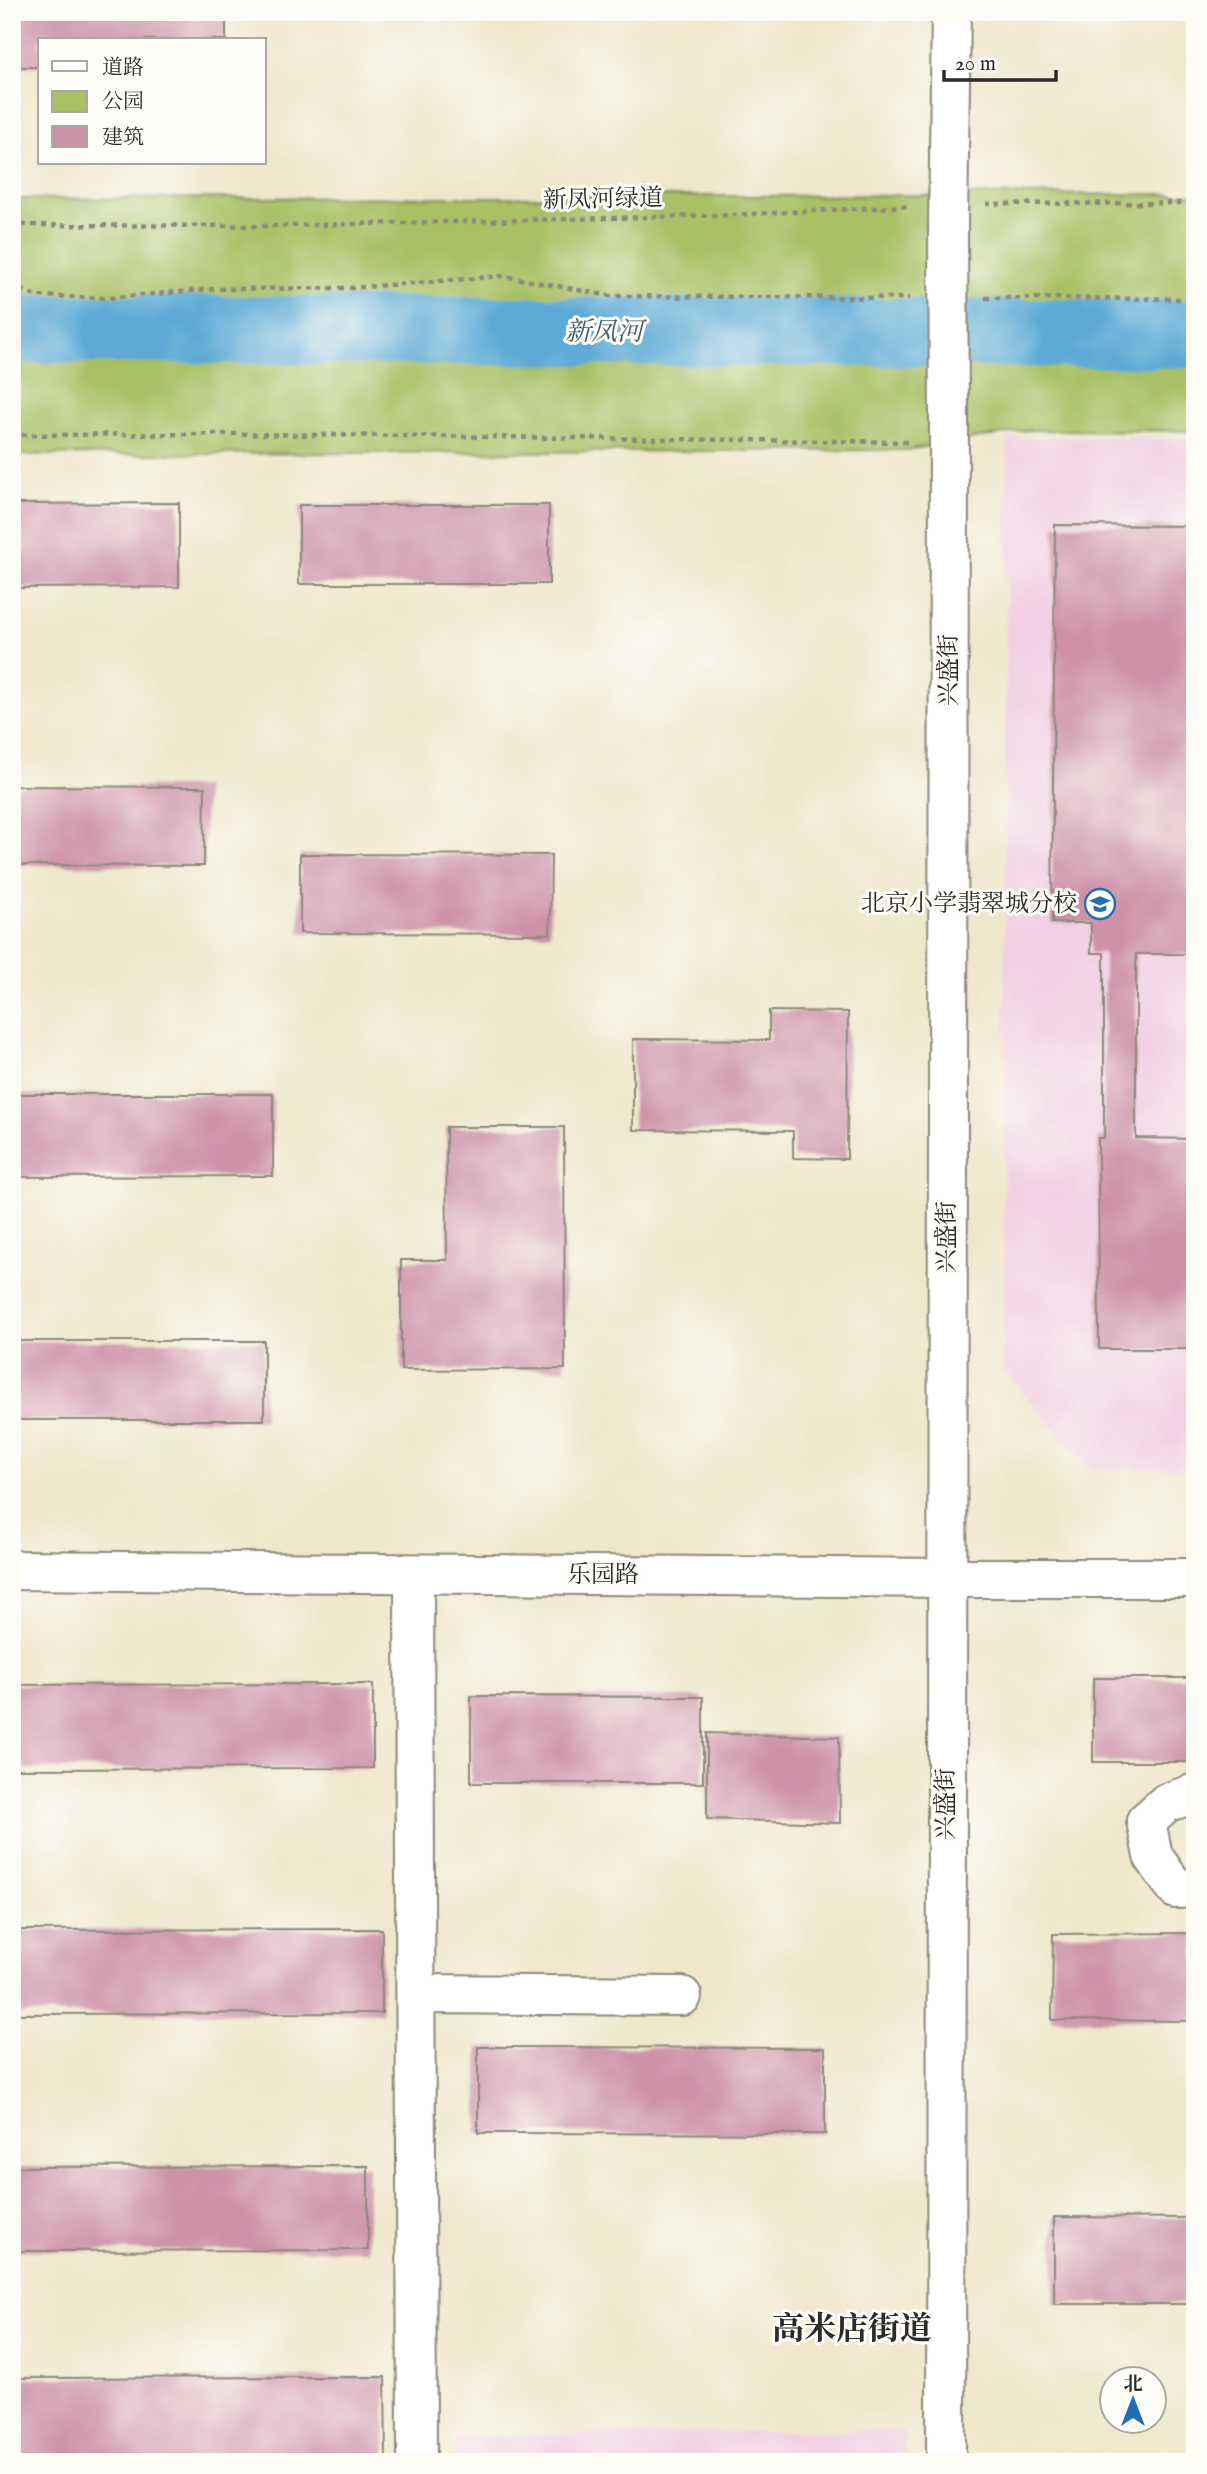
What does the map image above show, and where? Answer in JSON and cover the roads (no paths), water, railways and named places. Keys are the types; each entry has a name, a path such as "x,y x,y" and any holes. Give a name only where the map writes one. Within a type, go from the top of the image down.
{"street":[{"name":"兴盛街","path":"946,2462 951,12"},
{"name":"乐园路","path":"12,1570 1195,1578"},
{"path":"414,1574 417,2462"},
{"path":"1195,1793 1166,1803 1146,1821 1153,1856 1175,1889 1195,1888"},
{"path":"416,1994 682,1996"}],"waterway":[{"name":"新凤河","path":"12,329 1195,334"}],"place":[{"name":"北京小学翡翠城分校","path":"1100,904"}],"district":[{"name":"高米店街道","path":"852,2330"}]}
